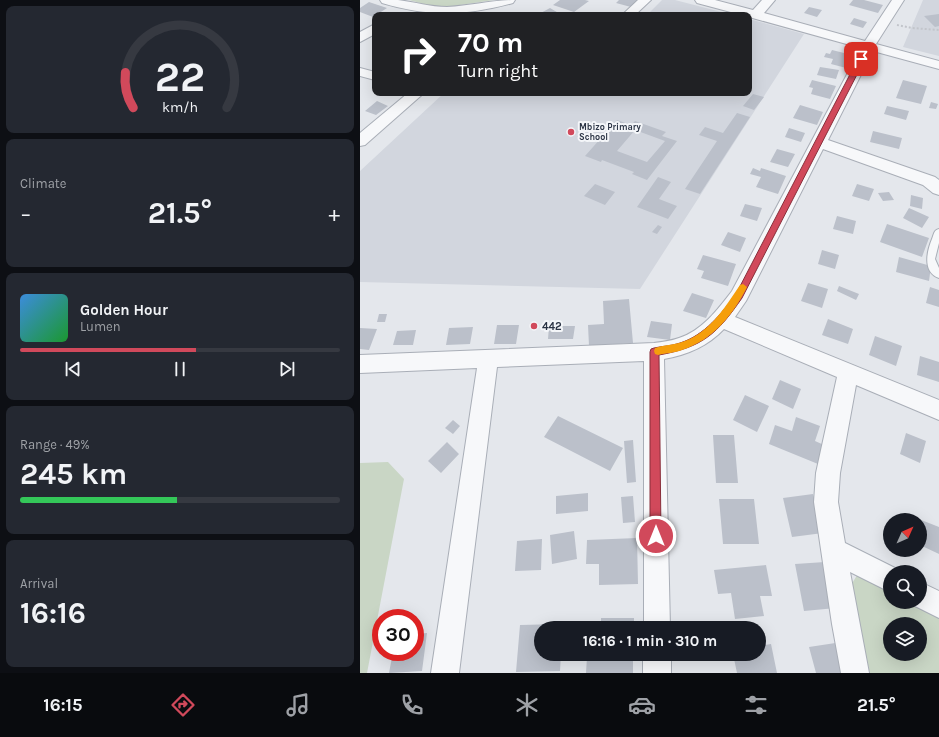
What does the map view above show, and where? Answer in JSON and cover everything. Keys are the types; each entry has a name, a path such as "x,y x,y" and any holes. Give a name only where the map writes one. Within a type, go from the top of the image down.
{"street":[{"path":"386,0 405,7 452,12 490,6 508,0"},
{"path":"631,12 645,0"},
{"path":"701,0 748,12"},
{"path":"756,14 768,0"},
{"path":"360,364 488,360 654,352 681,347 700,338 722,320 739,296 869,45 898,0"},
{"path":"398,12 405,7"},
{"path":"752,13 939,65"},
{"path":"360,38 372,30"},
{"path":"360,72 372,75"},
{"path":"360,142 414,96"},
{"path":"818,142 936,183"},
{"path":"722,320 939,410"},
{"path":"654,352 657,621"},
{"path":"445,673 488,360"},
{"path":"848,372 828,473 826,502 844,624 855,673"},
{"path":"833,550 883,575"},
{"path":"927,599 939,605"},
{"path":"657,661 657,673"}],"lane":[{"path":"939,232 930,256 930,262 939,274"}],"path":[{"path":"884,22 912,28 939,30"}],"shaded area":[{"path":"662,0 675,0 721,12 650,12"},
{"path":"923,0 939,0 939,56 903,47"},
{"name":"Mbizo Primary School","path":"752,20 804,34 640,289 360,282 360,171 441,96 752,96"}],"green space":[{"path":"409,0 494,0 439,8"},
{"path":"388,462 404,479 379,609 372,609 372,647 367,673 360,673 360,463"},
{"path":"859,572 883,584 883,609 927,609 927,607 939,614 939,673 870,673 848,590"}],"building":[{"path":"560,0 589,1 574,12 553,5"},
{"path":"619,0 638,0 631,7 616,3"},
{"path":"853,0 864,0 883,5 878,13 849,5"},
{"path":"369,2 387,8 381,12 372,12 372,17 360,12 360,8"},
{"path":"809,7 822,10 817,17 804,13"},
{"path":"550,8 557,12 543,12"},
{"path":"939,14 939,26 935,27 924,16"},
{"path":"854,18 867,22 863,28 850,24"},
{"path":"832,50 856,56 850,69 831,64 833,59 824,57 826,53 830,54"},
{"path":"820,67 839,70 836,79 817,75"},
{"path":"812,80 836,86 830,99 811,94 813,88 809,87"},
{"path":"903,80 927,86 921,104 896,98"},
{"path":"753,94 764,97 754,110 743,106"},
{"path":"377,101 388,106 376,115 365,111"},
{"path":"931,102 938,104 936,109 929,108"},
{"path":"800,105 823,112 817,125 793,118"},
{"path":"887,106 909,111 906,120 884,114"},
{"path":"737,113 750,117 700,194 685,189 717,141 699,135 705,127 723,133"},
{"path":"617,120 631,125 635,121 666,132 662,136 677,141 647,180 632,174 634,172 602,160 601,162 585,156","holes":["635,130 665,141 647,162 617,151"]},
{"path":"789,128 805,133 801,142 785,137"},
{"path":"873,131 902,138 899,149 870,142"},
{"path":"777,149 795,154 788,167 770,162"},
{"path":"753,168 760,171 761,168 786,176 778,194 756,187 761,177 750,174"},
{"path":"658,177 671,182 659,199 677,206 668,219 637,207"},
{"path":"595,184 615,192 605,205 584,196"},
{"path":"857,184 874,189 869,201 852,196"},
{"path":"889,192 894,200 883,201 878,193"},
{"path":"911,195 923,198 922,209 910,206"},
{"path":"745,204 762,208 757,221 740,216"},
{"path":"909,208 929,217 922,228 903,218"},
{"path":"837,216 856,221 853,234 833,229"},
{"path":"887,224 929,238 922,257 880,242"},
{"path":"658,225 662,227 657,234 652,232"},
{"path":"728,232 746,238 740,252 721,245"},
{"path":"822,250 839,255 835,269 818,264"},
{"path":"703,255 736,264 728,286 701,278 704,271 697,269"},
{"path":"899,257 931,266 929,281 896,272"},
{"path":"808,283 828,289 822,308 801,301"},
{"path":"839,286 859,294 856,300 837,291"},
{"path":"930,287 939,290 939,307 926,303"},
{"path":"692,293 714,300 706,318 683,311"},
{"path":"629,299 633,343 589,346 588,325 604,324 603,301"},
{"path":"379,314 387,314 385,322 377,322"},
{"path":"828,319 853,329 848,344 822,335"},
{"path":"651,321 672,324 670,340 647,337"},
{"path":"497,325 519,325 516,344 494,344"},
{"path":"549,326 575,326 573,339 548,339"},
{"path":"473,327 470,344 446,345 449,328"},
{"path":"360,328 377,329 369,350 360,349"},
{"path":"416,330 413,345 393,345 397,331"},
{"path":"875,336 902,346 896,366 869,355"},
{"path":"920,356 939,362 939,382 917,375"},
{"path":"780,380 801,389 793,409 772,399"},
{"path":"745,395 769,406 757,432 733,420"},
{"path":"558,416 623,448 610,471 544,437"},
{"path":"796,417 820,426 815,441 824,445 818,464 769,444 775,425 792,431"},
{"path":"453,420 460,426 453,434 445,428"},
{"path":"906,433 926,441 920,463 900,454"},
{"path":"713,435 734,435 738,483 716,483"},
{"path":"633,440 636,482 627,483 624,441"},
{"path":"447,442 459,454 441,473 428,461"},
{"path":"588,493 588,511 556,514 556,496"},
{"path":"813,494 823,533 792,537 783,498"},
{"path":"633,496 635,522 623,523 621,497"},
{"path":"719,499 754,499 759,544 723,544"},
{"path":"927,522 939,527 939,554 927,548"},
{"path":"574,531 577,559 552,564 550,535"},
{"path":"637,538 638,584 599,585 599,564 586,564 587,540"},
{"path":"542,539 541,570 515,571 517,541"},
{"path":"825,562 836,608 804,611 795,564"},
{"path":"766,565 772,596 760,596 764,616 735,619 731,593 718,594 714,570"},
{"path":"601,618 634,618 634,621 601,621"},
{"path":"520,625 534,625 534,661 561,661 560,671 516,672"},
{"path":"424,633 427,633 424,656"},
{"path":"842,642 851,673 816,673 809,647"},
{"path":"771,644 777,673 737,673 734,661 766,661 766,645"},
{"path":"391,661 423,661 422,671 389,673"},
{"path":"587,661 633,661 633,673 586,673"}],"slow traffic":[{"path":"658,351 681,347 700,338 722,320 739,296 743,287"}],"place":[{"name":"Mbizo Primary School","path":"571,132"},
{"name":"442","path":"534,326"}],"route":[{"path":"656,536 654,352 681,347 700,338 722,320 739,296 861,59"}]}
